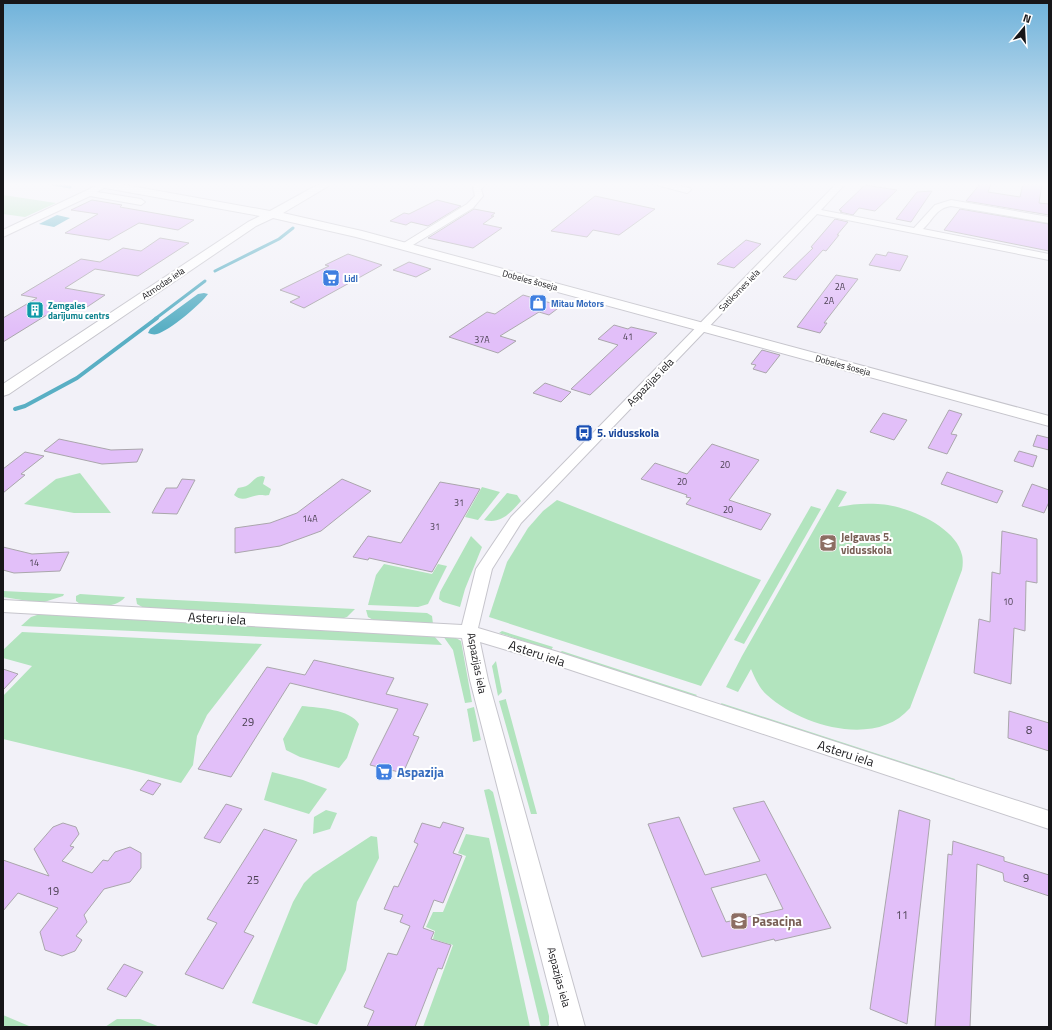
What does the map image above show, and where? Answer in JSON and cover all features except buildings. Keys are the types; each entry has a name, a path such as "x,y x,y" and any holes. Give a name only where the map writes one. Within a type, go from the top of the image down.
{"main road":[{"name":"Atmodas iela","path":"3,391 240,232"},
{"name":"Dobeles šoseja","path":"349,232 1049,421"}],"street":[{"path":"405,246 428,232"},
{"name":"Satiksmes iela","path":"703,327 795,232"},
{"path":"920,232 1049,257"},
{"name":"Aspazijas iela","path":"572,1027 479,680 469,632 484,569 516,520 703,327"},
{"name":"Asteru iela","path":"3,606 469,632 552,657 1049,820"}],"green space":[{"path":"80,473 111,513 74,513 24,504 56,479"},
{"path":"262,476 265,477 263,484 271,489 269,495 259,495 240,499 234,495 238,488 247,486 255,478"},
{"path":"482,487 500,492 478,520 465,517"},
{"path":"837,489 847,492 838,507 853,504 889,505 915,513 940,526 958,545 963,564 910,708 895,720 878,727 859,730 838,728 799,716 767,695 759,686 751,669 738,692 726,687 742,656"},
{"path":"507,493 517,495 521,501 501,519 496,521 484,520"},
{"path":"557,500 761,580 701,686 489,617 507,562 528,528 543,511"},
{"path":"811,506 821,509 744,644 734,640"},
{"path":"471,536 482,547 465,589 460,607 443,602 439,599 440,592"},
{"path":"384,564 432,574 438,564 447,566 428,604 418,607 368,605 376,575"},
{"path":"3,591 64,594 63,596 41,603 3,597"},
{"path":"80,594 125,597 116,604 98,606 80,604 76,601 76,596"},
{"path":"136,598 355,609 347,617 341,619 144,608 137,604"},
{"path":"366,610 427,613 432,616 433,624 375,621 368,617"},
{"path":"43,613 434,636 442,645 21,626 31,617"},
{"path":"502,631 553,647 551,650 499,633"},
{"path":"22,632 262,644 207,715 197,736 193,765 181,783 3,739 3,696 32,666 3,658 3,650"},
{"path":"443,636 456,638 461,641 472,702 465,703 453,650"},
{"path":"562,651 697,695 694,698 559,653"},
{"path":"496,661 502,692 498,696 492,666"},
{"path":"506,699 537,814 531,814 499,701"},
{"path":"721,703 955,779 955,783 723,707"},
{"path":"302,706 341,712 355,719 359,724 347,758 339,768 300,757 286,750 283,739"},
{"path":"474,707 481,740 473,742 467,709"},
{"path":"272,772 303,780 327,789 309,814 264,800"},
{"path":"489,789 493,792 549,1016 549,1025 546,1027 541,1027 484,790"},
{"path":"326,810 337,813 330,829 313,834 314,817"},
{"path":"466,834 489,838 530,1027 423,1027 453,945 433,939 435,931 426,927 433,912 443,912 466,856 458,853"},
{"path":"371,836 377,837 379,858 357,902 346,970 317,1025 252,1003 293,902 304,883 313,874"},
{"path":"3,1015 29,1026 3,1027"},
{"path":"117,1019 140,1019 160,1027 105,1027"}],"water":[{"path":"198,294 208,294 177,323 157,334 148,333 150,329"}],"waterway":[{"path":"215,271 279,239 288,232"},
{"path":"155,319 205,281"},
{"path":"15,409 25,406 77,378 157,318"}],"place":[{"name":"Lidl","path":"331,278"},
{"name":"Mitau Motors","path":"538,303"},
{"name":"Zemgales darījumu centrs","path":"35,310"},
{"name":"5. vidusskola","path":"584,433"},
{"name":"Jelgavas 5. vidusskola","path":"828,543"},
{"name":"Aspazija","path":"384,772"},
{"name":"Pasaciņa","path":"739,921"}]}
